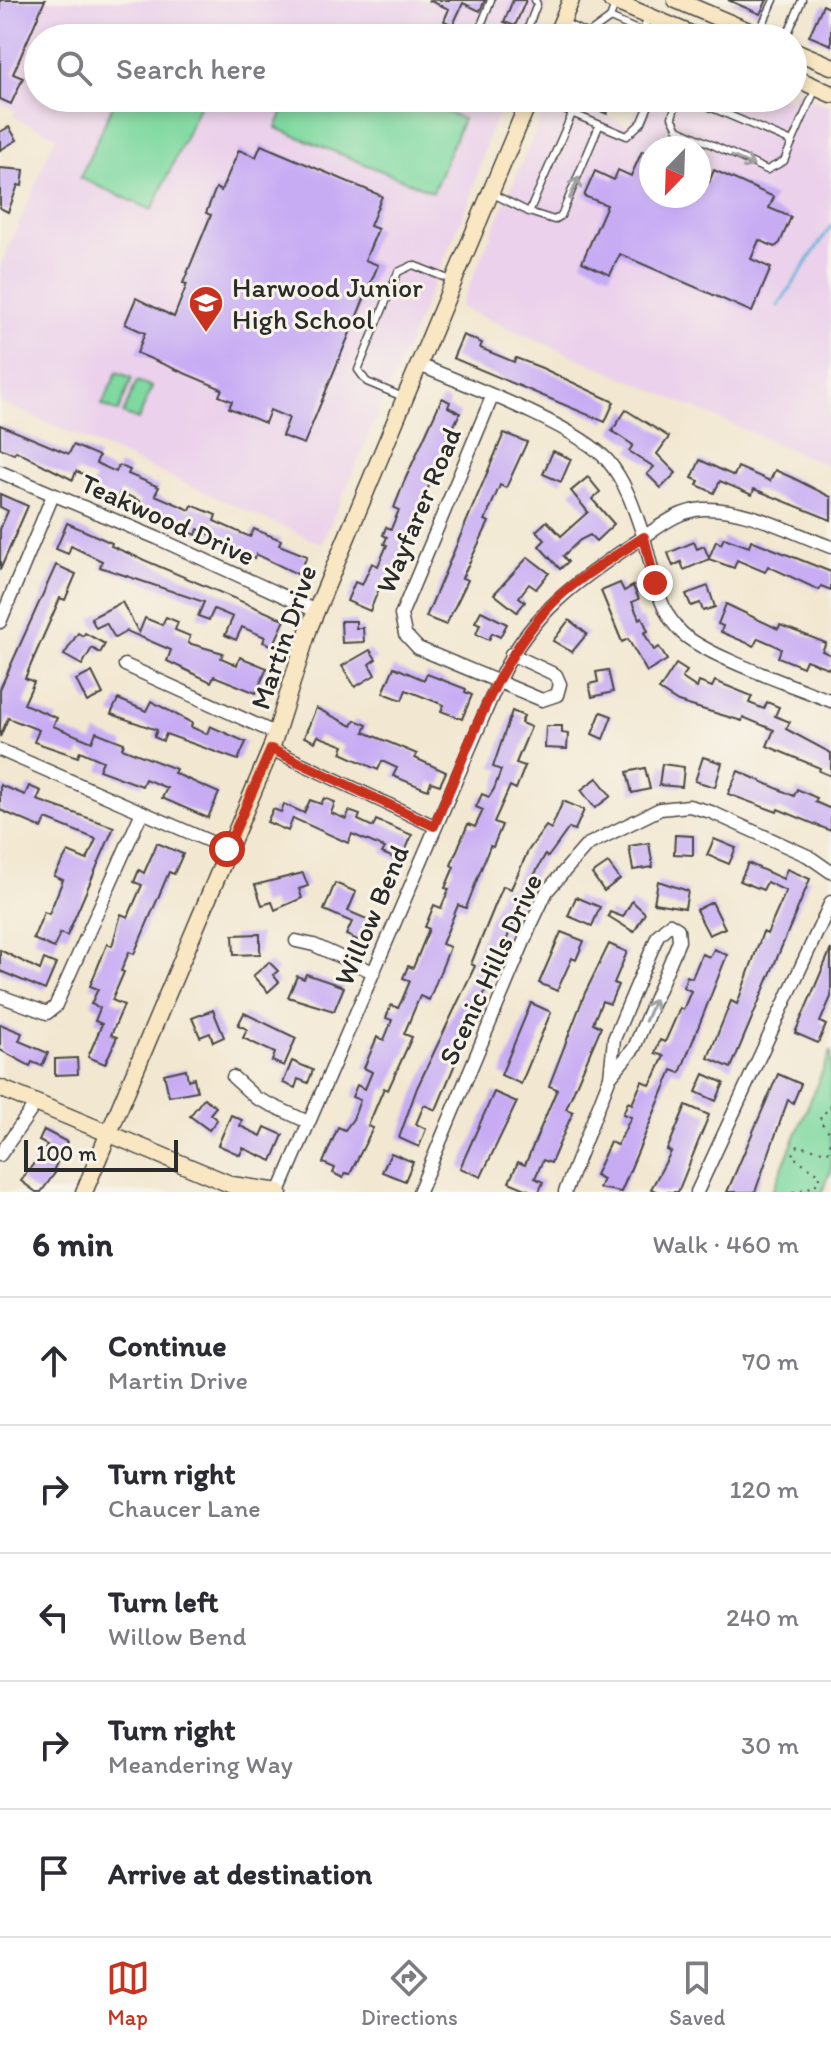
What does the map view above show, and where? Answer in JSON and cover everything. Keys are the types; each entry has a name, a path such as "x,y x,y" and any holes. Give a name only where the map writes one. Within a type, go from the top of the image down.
{"street":[{"path":"562,22 571,0"},
{"path":"676,0 732,24"},
{"path":"612,7 649,16 662,24"},
{"path":"708,24 712,15"},
{"path":"807,56 831,66"},
{"name":"Martin Drive","path":"84,1192 274,741 316,611 527,112"},
{"path":"419,365 577,435 600,453 625,489 644,537 659,597 669,617 687,637 700,646 831,701"},
{"name":"Wayfarer Road","path":"492,397 402,604 401,615 405,634 418,648 542,700 554,698 559,691 556,675 511,654"},
{"name":"Teakwood Drive","path":"0,472 316,611"},
{"path":"0,622 53,495"},
{"name":"Willow Bend","path":"279,1192 434,826 511,654 562,594 680,514 719,510 831,547"},
{"path":"125,665 434,826"},
{"path":"0,750 227,849"},
{"name":"Scenic Hills Drive","path":"419,1192 541,903 564,868 587,845 660,809 689,806 738,822 808,856 831,872"},
{"path":"0,996 47,1013 62,996 142,812"},
{"path":"697,1192 831,902"},
{"path":"565,1192 610,1077 614,1039 658,935 670,924 678,929 679,941 634,1048 610,1077"},
{"path":"296,941 314,945 373,972"},
{"path":"233,1077 256,1098 308,1122"},
{"path":"0,1088 232,1185 279,1192"},
{"path":"0,1155 36,1103"}],"lane":[{"path":"482,24 491,0"},
{"path":"529,24 537,4 535,0"},
{"path":"765,24 774,0"},
{"path":"792,24 802,0"},
{"path":"597,24 612,7"},
{"path":"562,22 566,24"},
{"path":"674,112 672,117 678,129 762,169 779,166 824,90"},
{"path":"567,112 617,134 634,133 645,112"},
{"path":"722,112 792,142"},
{"path":"529,212 572,114"},
{"path":"491,193 529,212 554,220 561,216 599,126"},
{"path":"405,398 367,382 358,370 398,272 413,265 454,281"}],"path":[{"path":"831,1105 825,1108 819,1120 831,1134"},
{"path":"793,1192 815,1186 821,1175 792,1156 798,1146 828,1152 831,1141"}],"shaded area":[{"name":"Harwood Junior High School","path":"0,0 549,0 538,24 24,24 24,112 499,112 487,139 471,197 322,544 0,402 0,267 56,136 13,117 15,110 0,103"},
{"path":"807,96 831,107 831,467 460,307 544,112 596,112 629,126 636,112 807,112"}],"green space":[{"path":"110,112 197,112 152,210 80,178"},
{"path":"282,112 446,112 463,119 433,192 276,128"},
{"path":"117,372 132,378 118,412 102,405"},
{"path":"137,381 152,387 138,420 123,414"},
{"path":"831,1051 831,1171 822,1192 772,1192"}],"building":[{"path":"0,0 45,0 35,24 24,24 24,49 13,74 23,78 11,104 0,99"},
{"path":"428,0 485,0 480,11 463,3 453,24 444,21 449,9"},
{"path":"513,0 526,0 516,24 504,22"},
{"path":"728,0 767,0 760,14"},
{"path":"823,5 831,9 831,45 809,36"},
{"path":"9,127 17,140 0,150 0,132"},
{"path":"261,145 382,196 370,226 378,229 365,260 378,265 304,444 282,436 289,418 270,410 265,423 229,408 232,401 219,396 222,389 137,353 145,333 125,324 136,298 174,317 187,284 183,283 211,215 206,213 216,188 221,191 239,150 256,157"},
{"path":"639,158 639,208 711,208 711,177 714,170 774,197 769,208 791,217 780,243 775,247 759,240 751,259 771,268 752,312 620,254 610,275 582,262 607,205 584,196 595,171 614,180 618,170 631,176"},
{"path":"0,168 24,170 22,186 18,185 8,212 0,208"},
{"path":"463,335 482,343 480,348 514,362 516,358 542,368 614,402 605,422 453,358"},
{"path":"442,398 450,402 448,407 460,413 432,472 426,498 390,584 382,581 370,611 347,601 355,582 362,585 372,563 378,566 387,545 384,544 387,537 383,535 386,527 391,529 399,510 394,508 404,482"},
{"path":"626,410 669,437 657,454 676,473 661,488 647,474 654,467 629,451 633,445 612,431"},
{"path":"0,425 69,454 73,445 99,456 96,463 116,472 119,465 130,470 128,474 159,487 155,495 190,510 192,505 216,515 214,521 250,537 254,529 281,540 279,545 307,556 299,575 256,554 254,559 214,542 216,537 198,529 196,535 137,508 140,501 120,492 117,500 91,488 95,479 76,471 73,480 16,451 14,454 0,448"},
{"path":"504,433 527,442 506,488 500,485 485,520 489,522 462,578 468,580 446,625 426,617"},
{"path":"553,451 571,459 561,482 543,474"},
{"path":"700,460 734,476 738,467 770,481 775,470 793,478 831,497 831,520 754,489 752,495 720,481 714,493 697,485 699,481 692,478"},
{"path":"588,477 600,492 592,499 614,524 596,541 590,535 580,540 563,556 568,562 560,569 539,546 545,540 536,531 547,521 561,536 588,512 571,491"},
{"path":"0,494 28,506 0,570 0,529 8,511 0,507"},
{"path":"67,523 112,543 111,546 285,620 273,646 263,642 265,637 242,627 236,640 225,635 233,617 214,609 209,620 198,616 204,602 100,567 102,561 71,546 68,554 56,549"},
{"path":"724,538 749,547 751,540 831,572 831,590 821,586 819,590 768,566 765,572 737,560 734,568 709,559 684,570 681,562 673,566 668,553 694,542 697,549 704,546 709,558 716,541 721,544"},
{"path":"528,557 549,573 536,589 529,584 519,597 525,602 517,612 494,594"},
{"path":"56,565 76,574 65,600 60,598 25,678 34,682 24,704 57,718 53,726 92,742 96,732 124,743 122,748 176,769 174,773 219,793 208,818 162,798 167,788 145,779 142,786 99,770 103,761 80,751 78,757 34,742 39,730 8,718 0,737 0,689"},
{"path":"620,583 624,591 633,586 639,599 632,602 648,631 644,633 654,650 659,647 667,660 647,672 628,639 622,642 601,591"},
{"path":"708,586 715,607 703,611 700,603 691,606 686,594"},
{"path":"122,602 139,633 145,618 162,625 166,617 178,622 175,630 190,636 188,643 223,653 221,658 237,665 240,657 267,668 256,693 214,676 211,682 167,661 171,650 127,631 115,638 106,623 96,628 91,618"},
{"path":"726,604 778,629 780,625 826,643 822,651 831,655 831,669 806,660 803,667 778,657 781,649 758,638 754,646 721,632 723,626 718,624"},
{"path":"481,611 507,624 500,637 492,633 489,640 476,634 480,624 475,622"},
{"path":"569,620 587,634 572,652 553,641"},
{"path":"341,621 356,621 356,628 363,628 364,642 342,643"},
{"path":"78,633 83,636 85,633 105,644 100,653 92,648 82,665 64,655"},
{"path":"370,650 376,659 369,664 375,675 355,687 342,666"},
{"path":"676,664 687,671 682,678 697,688 699,682 712,687 715,681 752,696 749,703 764,709 767,702 779,707 775,716 790,722 786,729 831,753 831,776 819,771 820,768 767,746 774,730 743,717 742,721 678,702 659,690"},
{"path":"394,667 424,680 427,674 466,689 465,692 472,695 462,719 441,711 444,705 406,690 402,700 383,693"},
{"path":"608,670 613,692 592,697 589,684 598,682 596,672"},
{"path":"92,672 103,694 87,702 76,680"},
{"path":"118,699 146,711 151,701 207,734 210,726 246,742 238,760 166,734 163,741 154,737 157,730 111,714"},
{"path":"316,708 352,726 355,720 367,725 364,732 417,754 415,758 446,772 440,785 431,782 428,790 393,776 397,768 382,761 378,770 341,753 344,746 318,736 315,742 304,737"},
{"path":"512,711 524,716 521,723 531,727 516,763 525,766 516,789 510,786 494,822 502,825 493,847 490,846 466,908 458,905 442,944 450,947 429,1000 420,996 404,1034 412,1037 388,1090 384,1088 368,1126 373,1128 350,1174 345,1173 343,1178 333,1173 335,1168 323,1163 338,1127 345,1130 353,1119 360,1100 352,1097 357,1085 365,1089 372,1072 364,1068 377,1037 384,1040 392,1020 386,1018 391,1005 398,1008 402,1000 410,981 403,978 408,966 413,968 429,929 425,927 434,905 441,908 449,889 445,888 454,867 451,865 468,824 475,827 483,810 476,807 482,794 489,797 494,789 501,770 493,767"},
{"path":"601,712 612,716 603,739 592,734"},
{"path":"546,726 562,726 562,733 568,734 567,749 545,748"},
{"path":"703,757 722,763 715,787 695,781"},
{"path":"662,764 684,767 682,787 659,785"},
{"path":"645,768 650,789 632,793 627,772"},
{"path":"738,771 794,796 797,789 817,798 815,802 831,809 831,831 778,809 777,812 728,794"},
{"path":"597,778 611,796 595,808 581,790"},
{"path":"0,785 25,795 29,786 41,791 37,800 114,827 67,936 60,933 54,948 33,939 44,912 49,914 63,880 54,876 68,852 87,860 96,839 46,819 42,828 0,810"},
{"path":"324,798 335,802 331,813 346,819 349,811 360,815 358,820 373,827 376,820 412,835 401,861 382,853 385,848 352,834 348,843 293,818 288,831 267,822 273,809 281,812 284,804 304,813 310,800 321,804"},
{"path":"563,801 584,810 575,830 569,828 548,857 545,855 530,883 436,1110 424,1105 416,1124 426,1129 419,1147 399,1138 417,1088 475,966 471,964 503,886 511,889 528,851 546,826 551,829"},
{"path":"675,835 693,836 693,855 674,854"},
{"path":"714,839 736,848 729,864 707,855"},
{"path":"157,843 183,854 174,874 169,872 134,954 129,952 121,971 124,972 112,1000 124,1005 111,1035 117,1037 105,1064 88,1057 102,1024 95,1021 100,1008 91,1004 98,989 90,986 107,944 112,946 121,914 128,917 142,885 134,882 139,870 144,873"},
{"path":"649,843 653,867 633,870 629,846"},
{"path":"608,863 620,879 604,891 592,874"},
{"path":"748,863 783,879 787,869 810,879 731,1068 708,1058 731,1001 737,1004 763,932 767,934 786,891 767,882 763,890 740,881"},
{"path":"303,873 308,886 299,889 302,898 275,910 272,902 262,905 255,885"},
{"path":"658,881 688,891 685,908 654,903"},
{"path":"335,883 356,892 348,911 376,923 370,935 364,933 360,941 346,935 352,922 324,910"},
{"path":"576,897 600,907 592,926 568,916"},
{"path":"632,901 645,913 634,932 608,916 610,912 623,917"},
{"path":"712,902 725,928 709,935 696,910"},
{"path":"561,932 584,941 576,960 572,958 557,991 539,983"},
{"path":"260,934 260,954 234,955 233,935"},
{"path":"609,944 627,952 614,983 618,985 610,1004 602,1001 593,1023 601,1027 566,1109 573,1112 551,1163 543,1160 535,1178 543,1182 539,1192 533,1192 509,1182 518,1162 525,1165 557,1089 549,1086 585,993"},
{"path":"714,949 727,955 680,1073 672,1070 621,1192 599,1188 603,1179 595,1175 610,1142 617,1145 631,1117 623,1114 628,1102 632,1104 642,1081 650,1085 664,1056 655,1053 660,1040 665,1042 691,991 683,987 687,976 692,978 702,954 710,957"},
{"path":"831,949 831,997 820,1022 826,1025 818,1043 795,1033"},
{"path":"0,950 40,970 44,959 56,964 45,990 0,971"},
{"path":"269,962 278,971 273,975 279,982 268,992 253,976"},
{"path":"306,974 344,987 334,1011 288,997 297,976 304,979"},
{"path":"531,1003 551,1012 521,1084 501,1075"},
{"path":"213,1010 224,1037 213,1042 210,1033 200,1037 192,1018"},
{"path":"244,1013 296,1038 284,1066 272,1061 275,1053 243,1038 247,1029 238,1025"},
{"path":"0,1024 22,1033 19,1041 48,1053 42,1066 32,1062 30,1066 0,1050"},
{"path":"77,1058 78,1074 55,1075 55,1059"},
{"path":"292,1061 313,1070 308,1083 298,1079 295,1088 283,1083"},
{"path":"186,1069 188,1080 194,1078 197,1091 169,1096 164,1074"},
{"path":"704,1074 724,1083 716,1101 696,1092"},
{"path":"778,1074 801,1084 793,1103 788,1100 755,1192 727,1192"},
{"path":"494,1092 517,1102 481,1177 460,1168"},
{"path":"204,1098 216,1107 210,1114 217,1120 209,1130 190,1116"},
{"path":"686,1105 709,1115 678,1192 658,1192 651,1189 671,1152 667,1150"},
{"path":"231,1115 242,1120 240,1126 261,1136 265,1127 283,1135 272,1161 243,1148 240,1155 218,1145"},
{"path":"44,1130 67,1142 53,1171 55,1173 41,1192 36,1192 21,1181 37,1159 39,1161 47,1145 39,1141"},
{"path":"391,1153 413,1162 405,1181 382,1172"}],"waterway":[{"path":"778,306 831,226"}],"place":[{"name":"Harwood Junior High School","path":"206,334"}],"route":[{"path":"227,849 271,749 434,826 510,655 547,609 581,579 644,537 655,583"}]}
